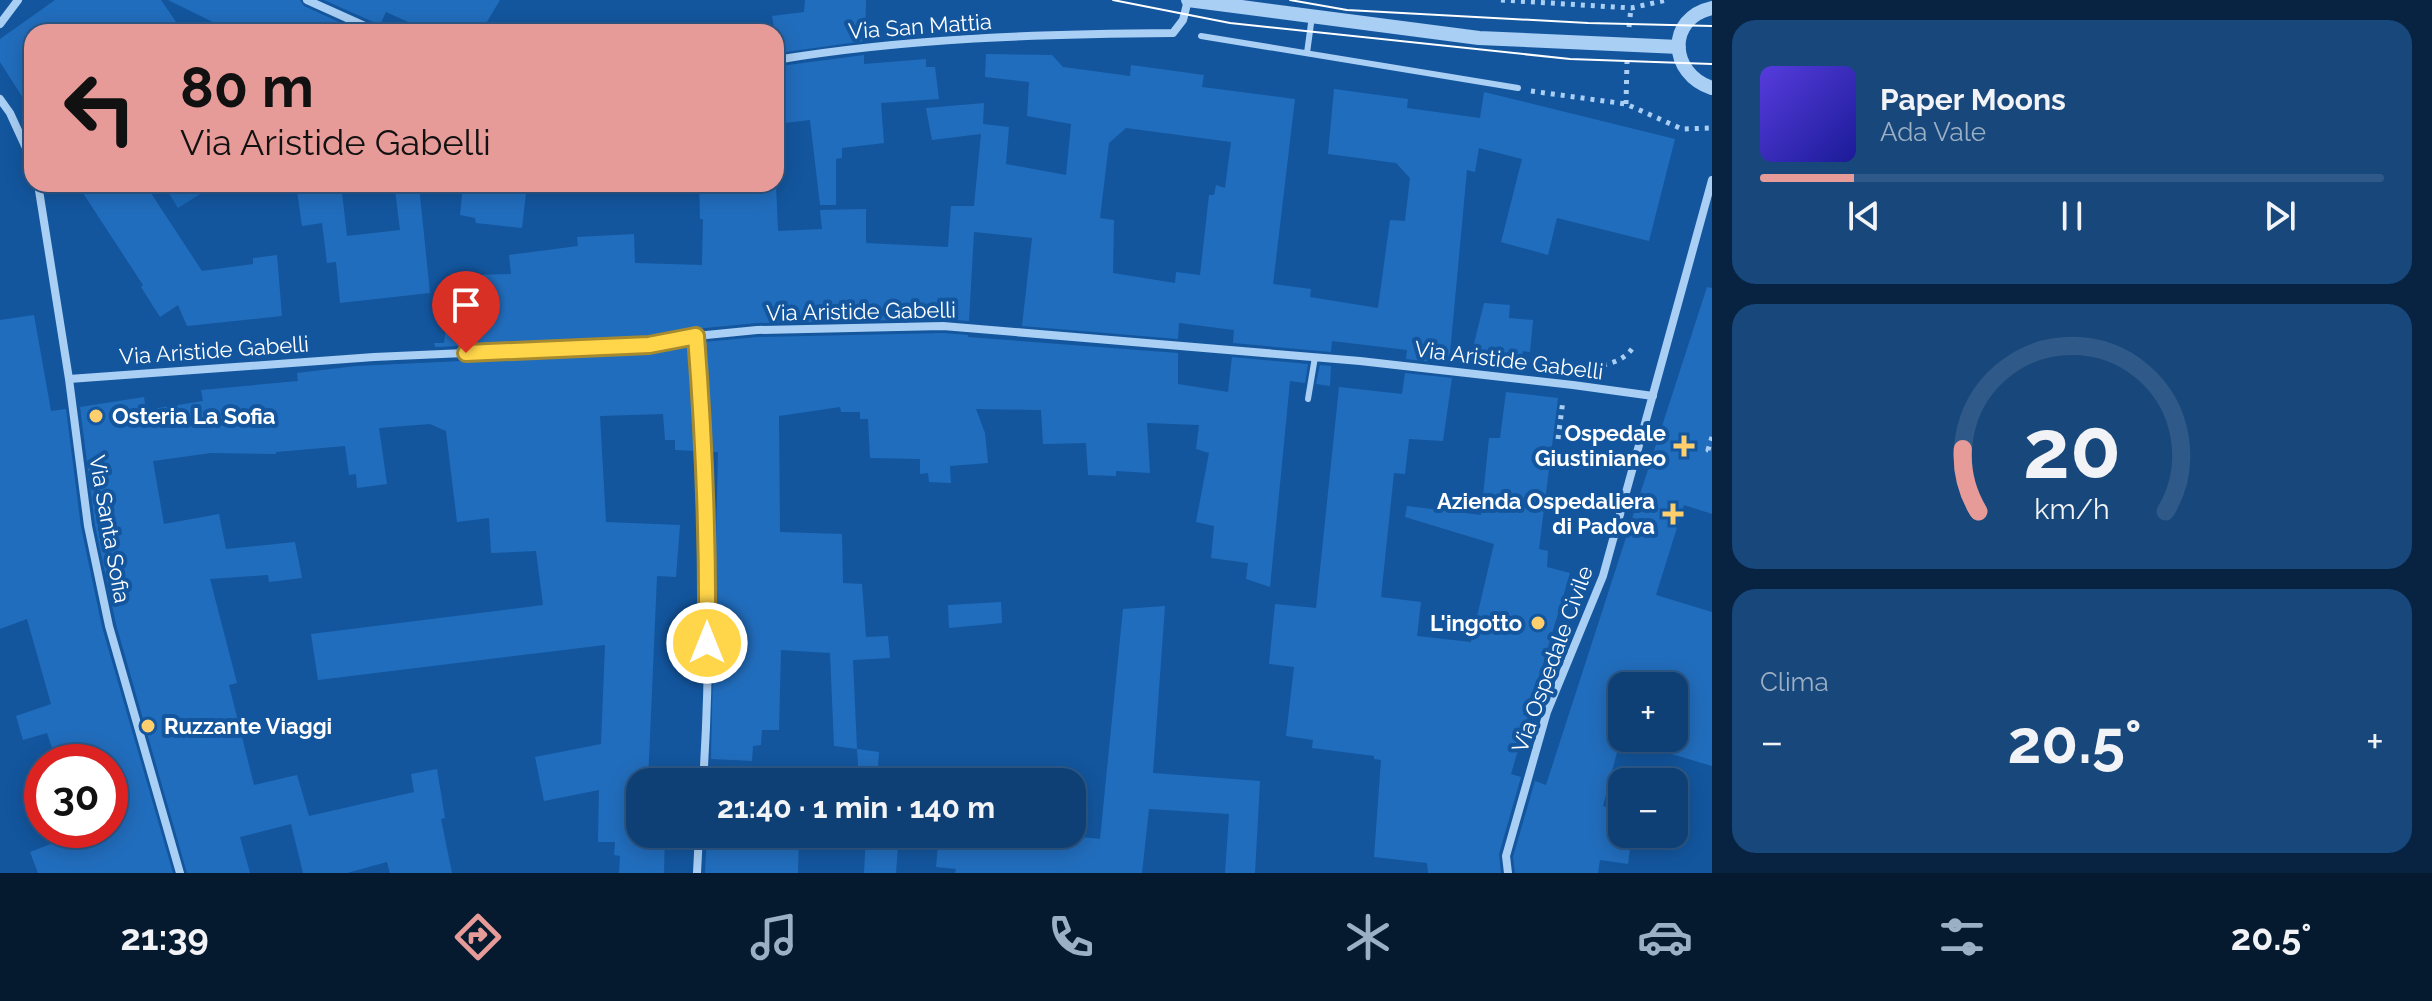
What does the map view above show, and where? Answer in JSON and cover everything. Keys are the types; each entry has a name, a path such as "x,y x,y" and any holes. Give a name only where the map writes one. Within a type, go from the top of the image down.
{"street":[{"path":"0,24 18,0"},
{"path":"307,0 360,24"},
{"path":"1188,0 1479,38 1679,47"},
{"name":"Via San Mattia","path":"784,59 845,48 1072,33 1173,33 1179,29 1188,0"},
{"path":"1712,8 1696,14 1687,23 1681,33 1679,47 1683,68 1691,77 1712,88"},
{"path":"0,99 24,144"},
{"name":"Via Ospedale Civile","path":"1508,873 1506,856 1547,712 1603,576 1712,180"},
{"name":"Via Santa Sofia","path":"39,192 69,379 88,526 109,626 180,873"},
{"name":"Via Aristide Gabelli","path":"69,379 374,357 649,345 696,336 757,330 943,326 1315,357 1653,396"},
{"path":"696,336 704,431 708,544 704,768"},
{"path":"697,873 698,848"}],"lane":[{"path":"1307,53 1312,16"},
{"path":"1201,36 1518,88"},
{"path":"1308,399 1315,357"}],"path":[{"path":"1501,0 1631,8 1667,0"},
{"path":"1518,88 1626,104 1682,129 1712,128"},
{"path":"1712,437 1708,450 1712,451"}],"shaded area":[{"path":"168,192 203,192 178,208"}],"building":[{"path":"55,0 161,0 178,24 24,24 24,100 0,62 0,39"},
{"path":"168,0 300,0 304,6 343,24 217,24"},
{"path":"324,0 500,0 486,24 412,24 386,12 378,24"},
{"path":"805,0 866,0 865,41 784,52 784,24 773,24 772,16 804,12"},
{"path":"986,54 1052,55 1063,67 1130,76 1131,65 1204,75 1202,87 1295,99 1273,284 1311,289 1310,297 1378,308 1390,220 1405,221 1410,178 1396,163 1328,154 1334,89 1408,99 1407,108 1480,118 1484,92 1675,139 1649,241 1557,218 1548,255 1501,242 1522,159 1479,148 1475,172 1467,170 1449,364 1406,359 1407,350 1332,341 1331,352 1233,343 1234,330 1179,323 1178,339 1022,326 1032,238 974,232 969,321 757,323 695,329 648,338 435,347 434,343 444,343 452,281 473,278 473,275 511,274 509,255 578,246 577,237 634,234 635,263 702,265 703,219 700,219 699,192 776,192 778,231 822,229 820,210 866,209 866,243 948,247 951,206 974,206 981,134 932,140 926,108 984,103 983,124 1009,127 1006,164 1066,175 1071,124 1027,116 1029,82 985,77","holes":["1126,128 1231,142 1225,188 1216,185 1214,195 1209,195 1200,275 1176,272 1175,283 1113,273 1114,220 1100,218 1109,143"]},
{"path":"864,55 864,64 926,59 926,67 935,67 939,99 881,103 884,143 842,148 842,158 836,159 836,205 820,205 810,120 784,123 784,65"},
{"path":"82,192 150,192 202,271 253,264 253,258 277,255 282,316 187,326 178,305 160,317 141,287 143,285"},
{"path":"297,192 342,192 347,236 400,230 395,192 420,192 430,293 340,303 336,262 327,263 322,223 302,226"},
{"path":"462,192 526,192 522,228 476,223 475,218 460,215"},
{"path":"1707,287 1712,288 1712,514 1684,505 1656,595 1712,612 1712,766 1668,753 1688,752 1688,672 1608,672 1608,752 1617,752 1613,768 1608,768 1608,787 1603,806 1608,808 1608,848 1630,848 1628,864 1600,860 1598,873 1515,873 1513,857 1535,781 1546,785"},
{"path":"1484,303 1510,305 1509,318 1533,320 1530,352 1523,351 1522,357 1472,352"},
{"path":"34,315 51,411 66,409 81,527 102,627 173,873 38,873 30,852 40,848 128,848 128,744 51,744 47,733 23,740 16,716 51,704 27,619 0,629 0,320"},
{"path":"943,333 1178,353 1178,384 1228,392 1232,357 1308,364 1305,383 1290,381 1270,587 1246,579 1248,563 1211,558 1214,526 1196,522 1209,453 1196,449 1199,425 1147,423 1150,473 1116,471 1116,476 1088,475 1086,443 1043,444 1041,410 976,409 985,433 988,463 950,466 951,483 929,482 928,473 920,474 920,459 870,458 868,419 860,419 860,412 841,412 840,407 779,416 780,532 842,534 843,583 862,584 866,637 888,636 890,658 853,660 857,749 834,746 830,653 781,650 779,730 762,730 761,745 753,746 752,761 711,759 718,452 711,452 704,342 757,337"},
{"path":"690,344 697,451 675,450 675,440 665,440 663,414 600,416 606,522 680,525 676,577 657,576 649,768 626,768 626,848 665,848 664,873 619,873 620,856 614,855 615,842 598,842 599,790 544,801 535,757 601,744 605,645 318,680 311,634 543,605 536,551 491,553 489,518 457,522 446,431 430,424 379,428 387,484 357,488 356,474 349,475 345,446 276,454 211,453 153,461 164,524 219,514 226,549 295,542 302,578 269,582 268,575 210,579 237,683 229,685 254,785 297,775 309,816 414,792 411,774 437,769 445,818 441,819 452,873 390,873 387,862 347,873 303,873 291,824 240,837 250,873 187,873 116,624 95,525 80,407 144,397 146,410 203,401 201,390 298,381 297,373 356,366 649,352"},
{"path":"1320,365 1331,366 1330,386 1316,384"},
{"path":"1405,373 1452,378 1443,441 1409,439 1405,474 1394,473 1381,597 1421,602 1417,636 1471,642 1494,544 1405,517 1407,506 1481,515 1489,438 1500,438 1506,392 1558,398 1539,549 1548,551 1547,567 1570,573 1541,671 1523,715 1528,716 1511,774 1521,777 1499,854 1501,873 1428,873 1427,863 1374,857 1381,760 1374,759 1374,756 1312,748 1313,740 1286,736 1294,667 1269,664 1275,604 1316,608 1339,387 1402,394"},
{"path":"1001,602 1002,623 949,628 948,605"},
{"path":"1165,606 1153,773 1260,781 1255,873 1225,873 1229,814 1149,809 1142,873 955,873 956,869 936,867 938,848 1086,848 1086,837 1100,839 1123,609"},
{"path":"857,749 879,752 878,768 858,768"},
{"path":"706,848 799,848 798,873 705,873"},
{"path":"865,848 898,848 896,873 864,873"}],"tram line":[{"path":"1113,0 1230,23 1570,59 1712,64"},
{"path":"1290,0 1347,10 1588,23 1712,26"}],"place":[{"name":"Osteria La Sofia","path":"96,416"},
{"name":"Ospedale Giustinianeo","path":"1684,446"},
{"name":"Azienda Ospedaliera di Padova","path":"1673,514"},
{"name":"L'ingotto","path":"1538,623"},
{"name":"Ruzzante Viaggi","path":"148,726"}],"route":[{"path":"466,353 649,345 696,336 704,431 708,544 707,643"}]}
